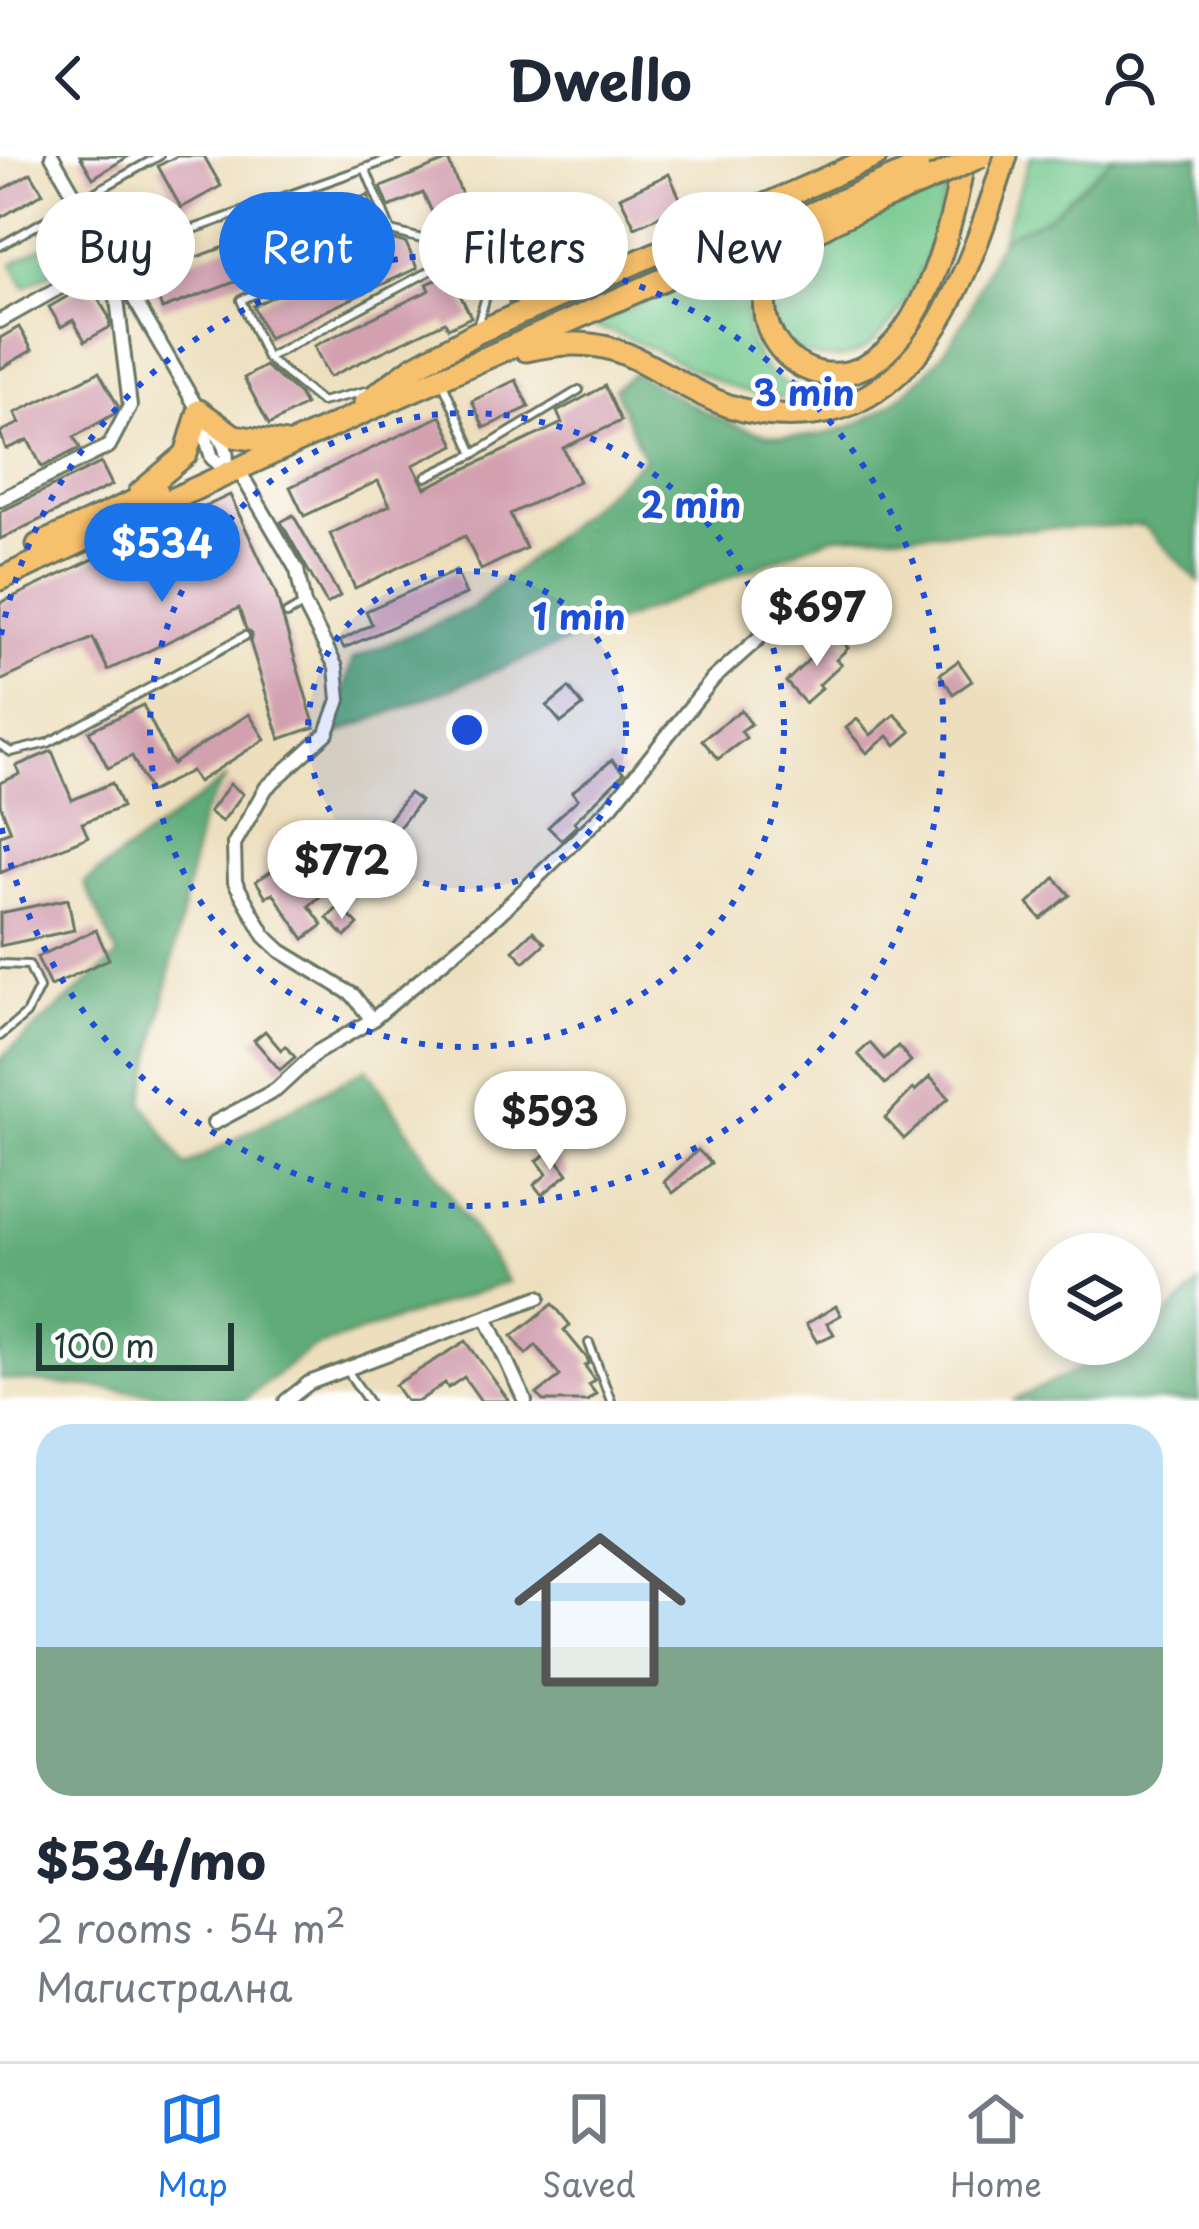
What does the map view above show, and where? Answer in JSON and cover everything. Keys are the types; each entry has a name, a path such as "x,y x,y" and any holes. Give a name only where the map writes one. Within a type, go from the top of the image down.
{"main road":[{"path":"338,423 414,367 476,334 876,156"},
{"path":"937,164 827,226 782,258 766,285 763,311 772,340 791,361 813,371 841,373 868,365 896,340 938,262 958,197 964,156"},
{"path":"0,579 226,470 478,361 937,164 985,156 971,254"},
{"path":"478,361 542,346 602,344 742,412 819,414 855,401 909,361 959,287 1006,156"},
{"path":"125,505 186,454 199,411 234,436 296,441"},
{"path":"0,563 125,505 226,470"}],"street":[{"path":"52,156 72,192"},
{"path":"0,321 38,300"},
{"path":"0,500 109,446 130,406 117,300"},
{"path":"135,300 199,411 207,447 296,570 304,604 336,667 339,700 327,733 266,788 233,844 235,882 265,936 281,951 352,994 372,1020"},
{"path":"214,1123 276,1090 316,1053 372,1020 496,916 611,806 713,679 759,638 805,581"},
{"path":"286,1401 309,1383 539,1297"},
{"path":"487,1318 525,1401"}],"lane":[{"path":"96,192 159,156"},
{"path":"195,229 399,156"},
{"path":"365,168 375,192"},
{"path":"0,246 36,226"},
{"path":"267,358 419,277"},
{"path":"241,300 267,358 321,401 388,386"},
{"path":"476,334 485,300"},
{"path":"440,378 474,454"},
{"path":"426,478 579,390"},
{"path":"287,614 304,604"},
{"path":"0,745 11,752 48,743 245,636"},
{"path":"0,964 29,965 39,988 26,1014 0,1036"},
{"path":"589,1343 611,1401"},
{"path":"346,1368 368,1401"}],"green space":[{"path":"1031,156 1114,156 1046,218 1001,240"},
{"path":"1114,156 1199,156 1199,582 1143,525 834,536 331,736 353,659 472,608 644,459 614,388 634,373 710,414 757,432 790,437 851,426 879,412 928,371 965,319 1003,239 1046,218"},
{"path":"948,179 938,223 912,291 886,330 870,345 845,357 817,357 792,346 773,314 774,300 824,300 824,235"},
{"path":"36,251 36,281 25,287 12,264"},
{"path":"652,298 747,300 753,347 772,375 801,389 834,393 799,398 738,389 592,326"},
{"path":"227,777 202,815 143,1102 185,1166 367,1068 508,1282 310,1349 243,1401 0,1379 0,1059 118,956 84,883"},
{"path":"1199,1284 1199,1401 1012,1401 1087,1365 1161,1365 1161,1323"}],"building":[{"path":"80,156 129,156 93,178"},
{"path":"177,156 204,156 221,186 195,200 195,192 172,192 158,166"},
{"path":"448,160 461,192 419,192 395,205 395,192 383,192 381,187"},
{"path":"31,173 42,192 0,218 0,191"},
{"path":"669,174 677,192 652,192 652,219 635,227 628,213 628,193"},
{"path":"395,240 406,243 417,268 395,278"},
{"path":"219,249 219,288 195,297 195,258"},
{"path":"419,295 419,300 463,300 471,317 448,328 445,322 329,377 314,346"},
{"path":"61,300 99,300 110,327 85,341 73,320 61,327 49,307"},
{"path":"159,300 186,300 162,309"},
{"path":"266,300 349,300 268,338 253,306"},
{"path":"19,327 32,350 0,369 0,338"},
{"path":"265,366 299,394 305,405 269,425 244,378"},
{"path":"99,372 118,406 114,414 74,437 80,448 42,467 28,440 6,449 0,432 20,423 15,413"},
{"path":"516,380 529,407 484,428 472,401"},
{"path":"605,386 621,421 563,448 579,481 510,514 526,548 481,570 465,536 355,588 330,534 390,505 378,481 304,516 290,487 441,416 455,445 413,465 425,488 562,423 557,412"},
{"path":"101,463 112,485 0,539 0,512"},
{"path":"230,495 275,591 315,727 280,739 250,642 252,634 239,608 108,670 93,638 0,681 0,603"},
{"path":"293,515 340,596 327,604 281,522"},
{"path":"456,571 466,594 344,648 340,641 372,624 366,611"},
{"path":"835,634 848,648 836,660 841,664 805,703 786,682"},
{"path":"958,661 972,681 953,694 940,674"},
{"path":"569,688 583,706 561,723 547,706"},
{"path":"143,705 172,764 249,714 265,739 198,782 191,771 150,792 132,756 108,768 89,731"},
{"path":"741,710 751,724 741,731 746,738 718,759 702,740"},
{"path":"895,714 911,732 896,745 888,736 867,753 846,728 857,719 871,735"},
{"path":"52,751 72,800 112,783 122,807 82,823 88,837 0,873 0,835 11,831 0,804 0,783 20,774 16,766"},
{"path":"612,760 624,773 561,840 548,827 578,799 572,792"},
{"path":"230,784 243,794 222,822 209,812"},
{"path":"409,793 420,801 398,829 387,821"},
{"path":"296,856 326,891 309,906 323,925 304,939 273,893 266,897 256,881"},
{"path":"1055,878 1070,895 1041,919 1028,904"},
{"path":"68,899 74,930 0,946 0,913"},
{"path":"340,906 358,925 345,937 327,918"},
{"path":"96,930 109,959 50,986 37,957"},
{"path":"533,931 545,943 524,962 513,950"},
{"path":"265,1031 281,1050 285,1046 295,1057 280,1070 254,1040"},
{"path":"870,1043 884,1059 898,1046 911,1061 885,1084 858,1054"},
{"path":"930,1077 949,1098 904,1139 885,1118"},
{"path":"550,1150 568,1174 542,1195 534,1185 547,1174 537,1161"},
{"path":"698,1150 711,1163 673,1193 664,1182"},
{"path":"553,1304 570,1325 564,1330 587,1358 585,1366 595,1380 589,1385 596,1394 587,1401 543,1401 537,1394 560,1376 536,1345 526,1354 512,1336"},
{"path":"836,1306 841,1315 827,1323 834,1334 817,1342 806,1324"},
{"path":"466,1341 509,1401 481,1401 464,1377 448,1388 445,1383 419,1401 406,1401 395,1385"}]}
